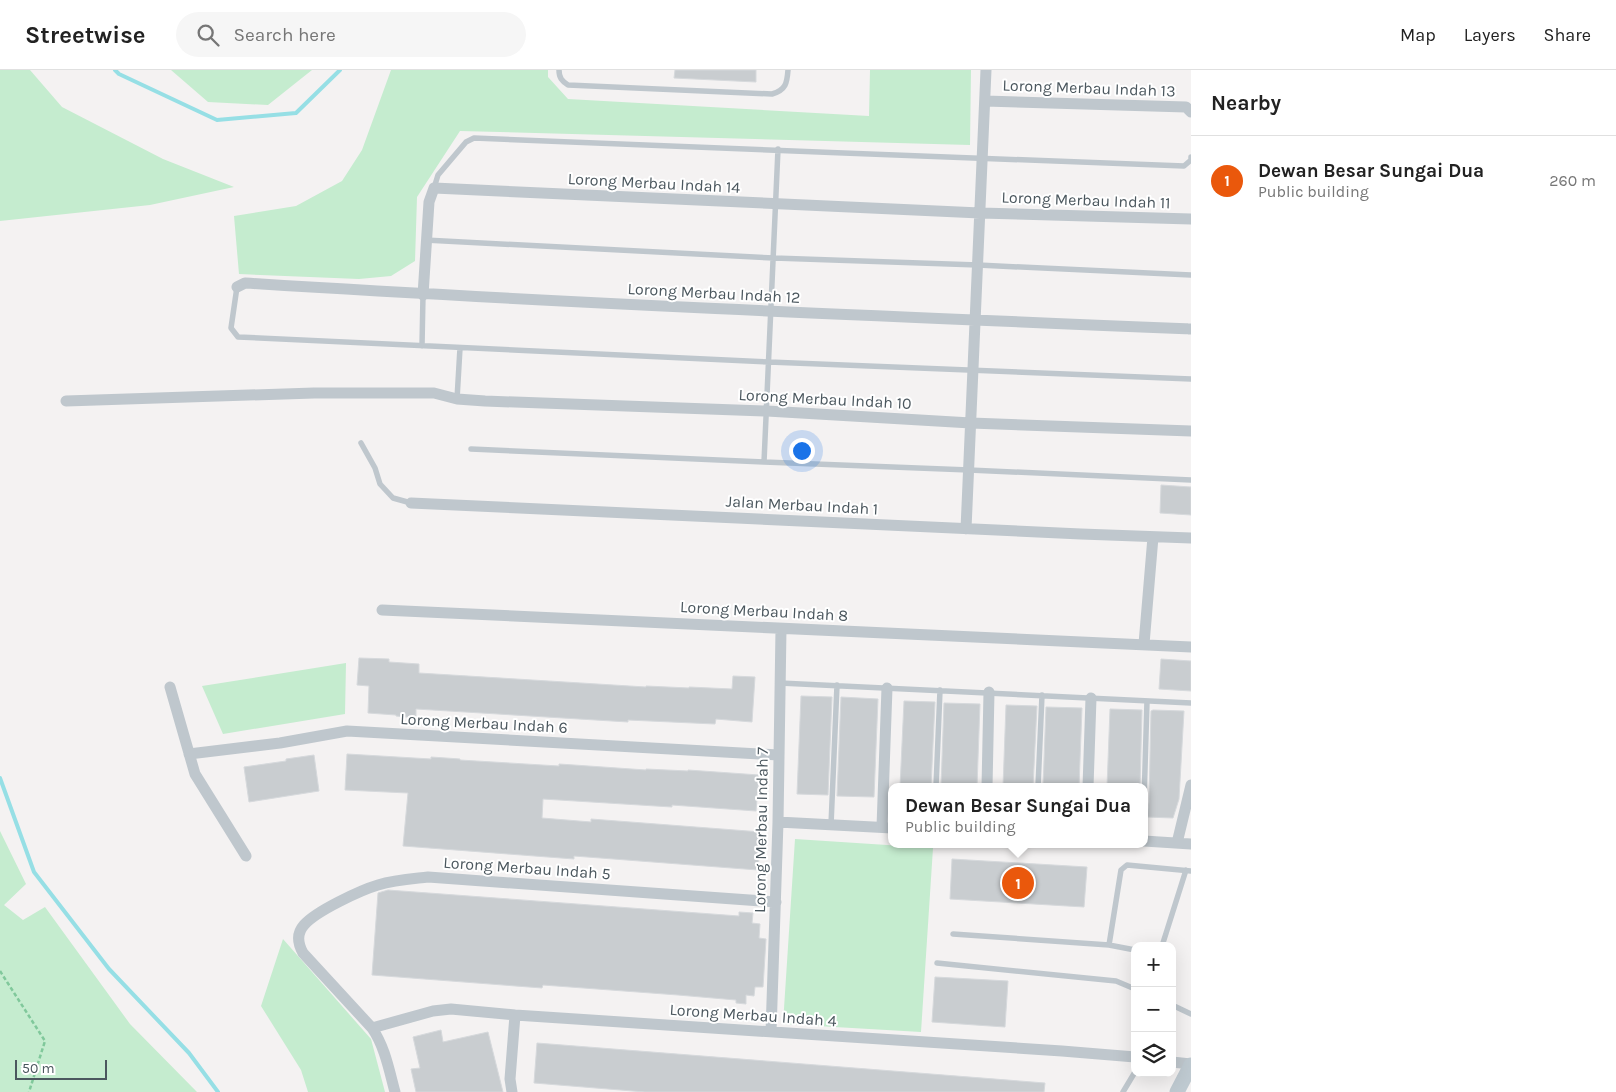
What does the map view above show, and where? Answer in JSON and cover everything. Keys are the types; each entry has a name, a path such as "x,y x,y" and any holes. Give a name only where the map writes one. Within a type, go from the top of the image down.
{"main road":[{"path":"1177,1092 1191,1064"}],"street":[{"path":"966,528 986,70"},
{"name":"Lorong Merbau Indah 13","path":"985,100 1186,107 1191,112"},
{"path":"423,295 428,202 434,188"},
{"name":"Lorong Merbau Indah 14","path":"434,188 980,213"},
{"name":"Lorong Merbau Indah 11","path":"980,213 1191,219"},
{"name":"Lorong Merbau Indah 12","path":"237,287 245,283 423,295 771,312 1191,329"},
{"name":"Lorong Merbau Indah 10","path":"66,400 314,393 434,392 457,399 767,411 971,423 1191,431"},
{"name":"Jalan Merbau Indah 1","path":"411,503 1191,538"},
{"path":"1144,644 1153,537"},
{"name":"Lorong Merbau Indah 8","path":"382,610 1191,647"},
{"name":"Lorong Merbau Indah 7","path":"771,1032 778,822 781,628"},
{"path":"170,687 195,774 246,856"},
{"path":"778,822 887,828 887,688"},
{"path":"986,783 989,692"},
{"path":"1088,783 1091,698"},
{"name":"Lorong Merbau Indah 6","path":"189,754 347,731 778,756"},
{"path":"1177,843 1191,785"},
{"path":"1148,841 1191,844"},
{"name":"Lorong Merbau Indah 5","path":"372,1028 303,953 299,947 298,940 299,933 304,925 317,914 359,892 404,879 428,877 776,902"},
{"name":"Lorong Merbau Indah 4","path":"372,1028 433,1011 451,1009 515,1015 1131,1057"},
{"path":"512,1092 510,1079 515,1015"},
{"path":"372,1028 383,1048 395,1092"},
{"path":"1176,1062 1191,1064"}],"lane":[{"path":"560,70 559,74 562,80 568,85 772,94 780,92 786,85 788,70"},
{"path":"434,188 438,175 466,142 474,138 778,149 982,160 1184,166 1191,160 1191,157"},
{"path":"764,462 778,149"},
{"path":"425,240 774,258 1191,274"},
{"path":"237,287 231,328 238,337 769,362 1191,379"},
{"path":"422,346 423,295"},
{"path":"457,399 460,348"},
{"path":"361,443 375,468 380,484 392,498 411,503"},
{"path":"471,449 1191,480"},
{"path":"780,683 1191,703"},
{"path":"831,825 836,685"},
{"path":"936,783 940,690"},
{"path":"1038,783 1042,696"},
{"path":"1145,783 1147,701"},
{"path":"1109,945 1121,870 1127,865 1188,871 1163,942"},
{"path":"953,934 1109,945 1131,949"},
{"path":"937,963 1116,981 1131,987"},
{"path":"1176,1007 1191,1014"},
{"path":"1122,1092 1132,1077"}],"path":[{"path":"0,971 45,1042 29,1092"}],"green space":[{"path":"0,70 30,70 62,107 163,159 234,187 150,205 0,221"},
{"path":"171,70 312,70 268,105 208,102"},
{"path":"391,70 548,70 548,77 568,99 869,116 870,70 971,70 970,145 460,131 417,197 415,261 391,276 359,279 239,274 234,216 296,206 342,181 362,150"},
{"path":"346,663 345,714 223,734 202,686"},
{"path":"0,831 26,884 4,905 23,920 45,907 130,1024 197,1092 0,1092"},
{"path":"795,839 888,845 888,848 933,848 921,1032 783,1024"},
{"path":"283,939 371,1039 385,1092 308,1092 301,1070 261,1006"}],"building":[{"path":"675,70 756,70 756,82 674,78"},
{"path":"1161,485 1191,487 1191,515 1160,513"},
{"path":"359,658 389,659 389,662 419,664 419,673 646,687 732,689 733,676 755,677 752,722 716,719 715,724 628,720 628,722 416,709 416,718 368,713 369,686 357,685"},
{"path":"1161,659 1191,661 1191,691 1159,689"},
{"path":"801,696 832,697 828,795 797,794"},
{"path":"841,697 878,699 874,797 837,796"},
{"path":"904,701 935,702 931,783 900,783"},
{"path":"944,703 980,704 977,783 941,783"},
{"path":"1006,705 1037,706 1033,783 1003,783"},
{"path":"1046,707 1082,708 1079,783 1043,783"},
{"path":"1110,709 1142,710 1140,783 1107,783"},
{"path":"1151,711 1184,711 1179,799 1173,818 1148,817"},
{"path":"347,754 759,775 756,811 543,799 542,818 591,822 591,819 761,832 758,870 574,856 574,859 403,846 408,793 345,790"},
{"path":"314,755 319,791 249,802 244,767"},
{"path":"952,859 1087,867 1084,907 950,899"},
{"path":"388,890 739,916 739,912 753,913 752,923 760,924 759,938 766,939 763,987 755,987 754,996 746,995 746,1004 736,1003 736,1000 678,995 543,985 542,988 372,975 378,893"},
{"path":"935,977 1008,981 1005,1027 932,1022"},
{"path":"441,1030 443,1042 488,1032 503,1092 416,1092 411,1069 420,1068 413,1037"},
{"path":"537,1043 1045,1083 1044,1092 645,1092 534,1083"}],"waterway":[{"path":"115,70 119,74 217,120 296,113 340,70"},
{"path":"0,778 34,872 109,969 189,1053 218,1092"}],"place":[{"name":"Dewan Besar Sungai Dua","path":"1018,883"}]}
